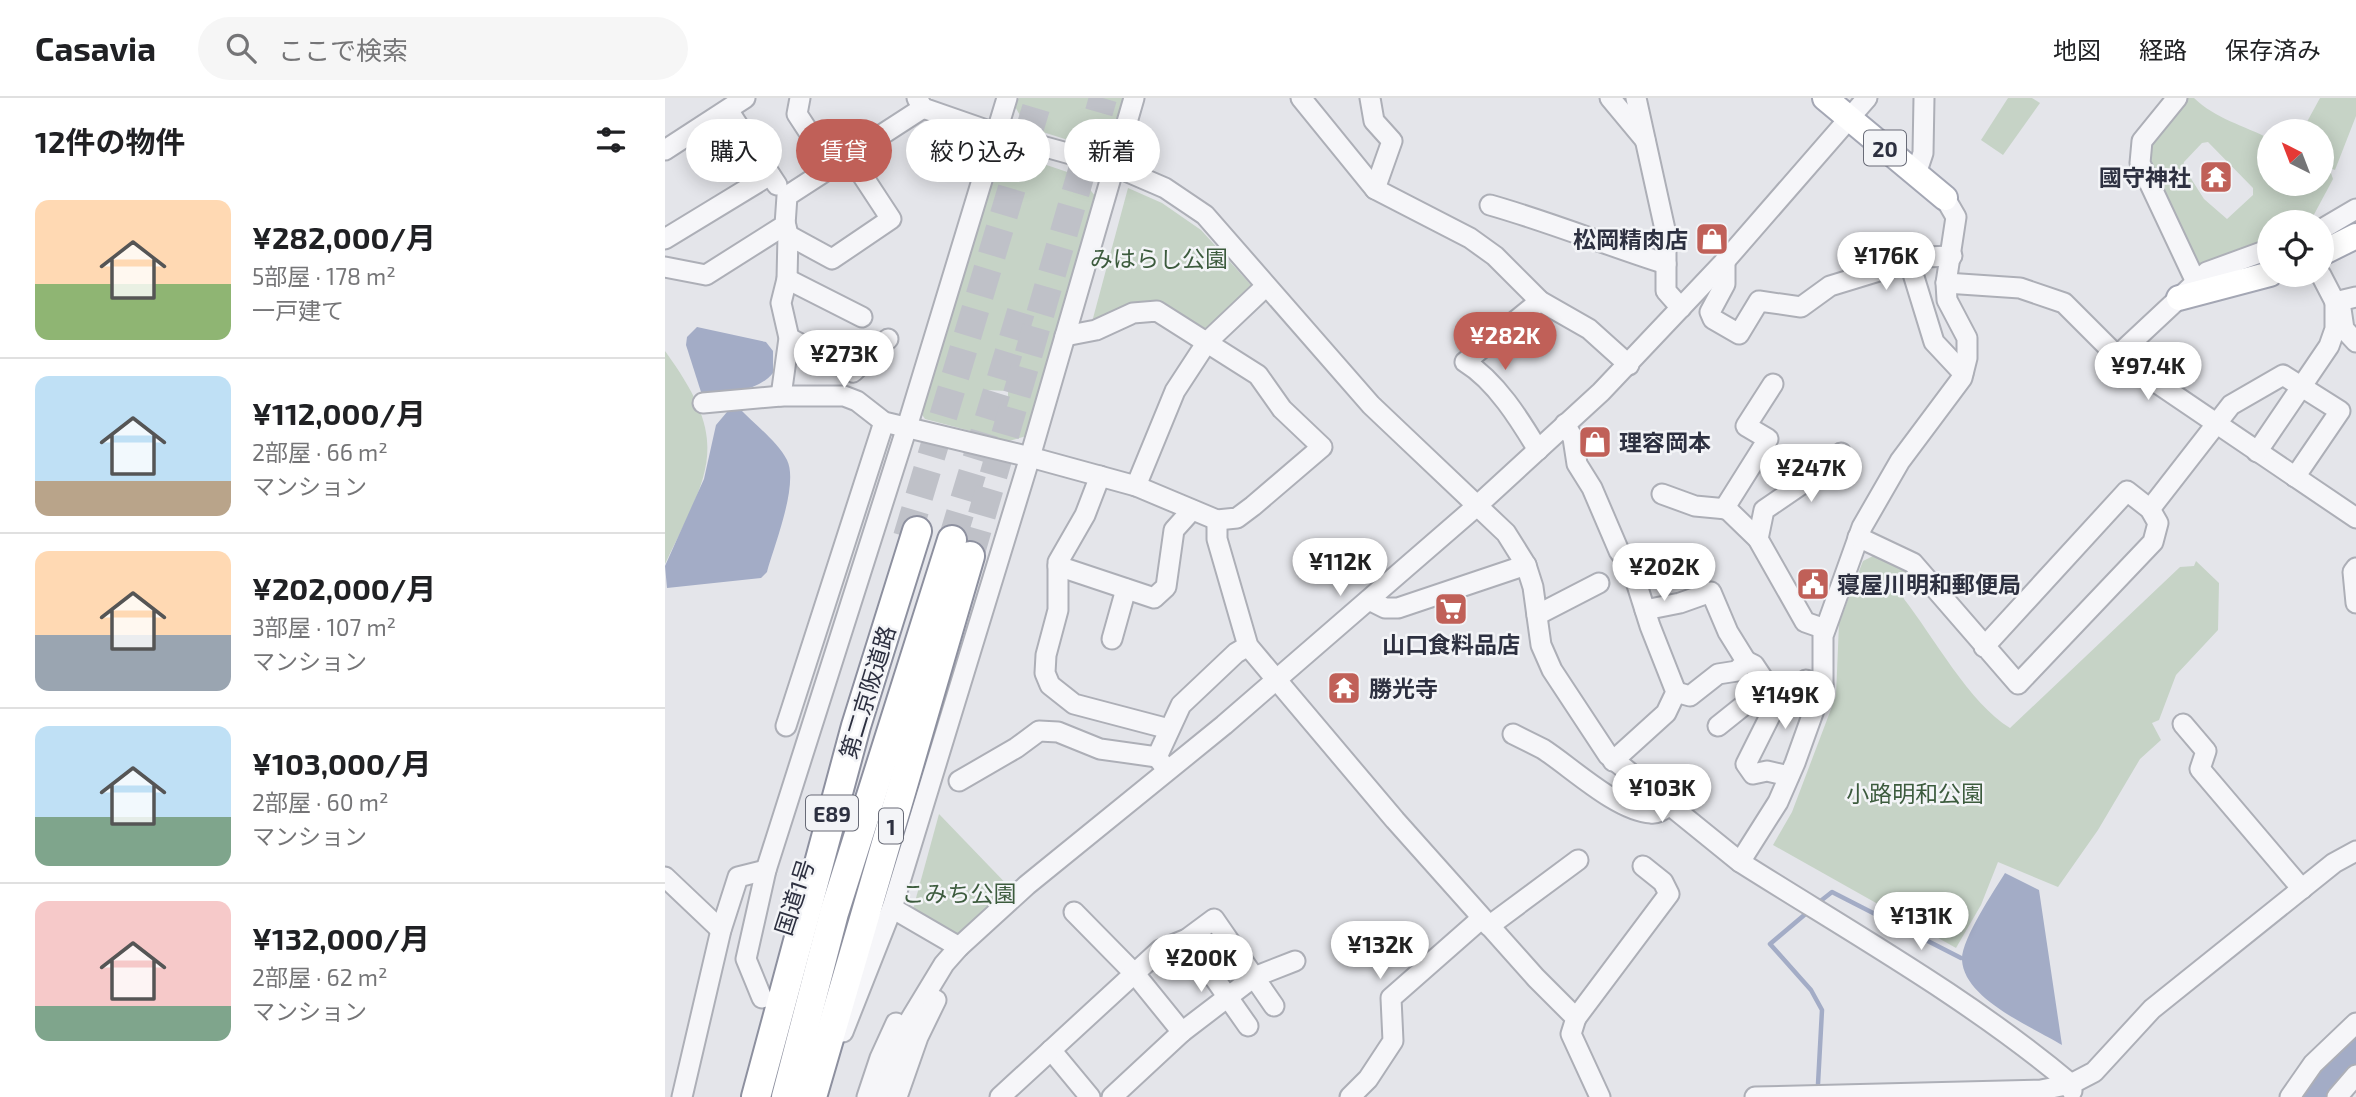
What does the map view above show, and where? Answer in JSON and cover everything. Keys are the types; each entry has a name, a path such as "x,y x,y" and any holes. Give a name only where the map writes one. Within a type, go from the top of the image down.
{"highway":[{"name":"国道1号","path":"736,1097 762,998 912,534"},
{"name":"第二京阪道路","path":"756,1097 838,790 912,534"},
{"name":"第二京阪道路","path":"786,1097 834,914 961,548"},
{"name":"1","path":"814,1097 961,548"}],"main road":[{"name":"20","path":"1825,98 1945,198"},
{"path":"2334,247 2356,236"},
{"path":"2188,290 2257,277"}],"street":[{"path":"666,148 745,98"},
{"path":"800,98 797,114 800,119"},
{"path":"1000,119 1007,98"},
{"path":"1128,119 1134,98"},
{"path":"1301,98 1375,189 1470,238 1495,256 1540,301 1589,329 1629,365"},
{"path":"1370,98 1374,121 1392,141 1375,189"},
{"path":"1610,98 1647,143"},
{"path":"1636,98 1666,234 1666,291 1681,308"},
{"path":"882,1097 910,1020 959,947 1163,764 1275,681 1369,600 1479,504 1629,365 1725,261 1867,98"},
{"path":"1916,174 1923,153 1924,98"},
{"path":"2177,98 2141,141 2140,163 2188,290"},
{"path":"892,124 920,103 960,119"},
{"path":"728,110 734,119"},
{"path":"665,239 759,182"},
{"path":"776,182 787,196 787,279 781,303 789,338 781,396"},
{"path":"787,196 808,182"},
{"path":"787,230 832,259 891,219 867,182"},
{"path":"762,998 746,959 766,870 907,427 980,182"},
{"path":"814,1097 892,908 1030,457 1109,182"},
{"path":"1151,182 1165,188 1205,215 1265,287 1371,405 1479,504 1506,533 1526,565 1533,587 1541,645 1552,670 1594,739 1613,761 1741,862 1904,965 2042,1059 2072,1091"},
{"path":"1741,862 1778,802 1823,685 1825,629 1858,537 1900,461 1953,394 1963,373 1967,338 1947,300 1946,283 1957,217 1945,198"},
{"path":"1490,205 1551,222 1576,236 1666,264"},
{"path":"2334,222 2356,209"},
{"path":"665,267 706,275 787,230"},
{"path":"2117,356 2188,290 2221,264 2257,253"},
{"path":"1725,261 1725,284 1710,312 1713,319 1739,334 1759,300 1801,307 1830,286 1910,264 1925,257 1952,256"},
{"path":"1910,264 1934,342 1963,373"},
{"path":"787,279 862,317"},
{"path":"1946,283 2020,288 2064,303 2117,356 2215,425 2356,518"},
{"path":"1136,486 1175,390 1207,342 1265,287"},
{"path":"2332,287 2344,300 2344,329 2356,342"},
{"path":"2257,452 2329,346 2344,300"},
{"path":"1538,450 1520,419 1476,369 1465,362 1540,301"},
{"path":"703,403 781,396 844,396 857,401 884,422 1136,486 1217,520 1237,517 1322,447 1282,409 1258,375 1157,311 1133,313 1096,330 1065,336"},
{"path":"789,338 853,372 888,339"},
{"path":"2150,509 2231,405 2283,375 2340,411 2295,477"},
{"path":"1724,509 1768,439 1746,426 1773,384"},
{"path":"786,726 884,422"},
{"path":"1565,424 1573,438 1577,464 1593,488 1619,551 1632,569 1677,692 1666,713 1613,761"},
{"path":"1758,539 1764,510 1824,469 1841,453"},
{"path":"1100,476 1085,515 1058,566 1058,610 1046,655 1045,673 1050,685 1074,704 1169,729"},
{"path":"1858,537 1913,563 1984,647 2018,684 2153,542 2158,523 2150,509 2127,491 1984,647"},
{"path":"1662,495 1695,506 1724,509 1758,539 1805,622 1825,629"},
{"path":"1058,566 1154,598 1166,587 1174,530 1192,510"},
{"path":"1217,520 1217,539 1248,646 1275,681 1535,978 1576,1018"},
{"path":"1369,600 1385,608 1398,608 1526,565"},
{"path":"2356,568 2353,572 2356,603"},
{"path":"1537,615 1599,583"},
{"path":"1111,639 1126,589"},
{"path":"1645,610 1680,603 1711,592 1728,632 1746,661 1754,665 1768,686 1718,726"},
{"path":"1163,764 1169,729 1187,698 1236,653 1248,646"},
{"path":"1677,692 1690,696 1719,674 1737,671 1746,661"},
{"path":"1789,776 1767,771 1753,774 1746,764 1771,714 1806,680 1823,685"},
{"path":"1756,698 1771,714"},
{"path":"2183,724 2206,751 2200,769 2302,889"},
{"path":"959,782 1016,748 1039,730 1058,732 1100,749 1163,764"},
{"path":"1513,734 1545,750 1565,768 1631,807 1650,813 1659,812 1670,804"},
{"path":"1755,1097 2072,1091 2106,1062 2152,1009 2342,857 2356,851"},
{"path":"1350,1097 1368,1079 1393,1041 1391,998 1486,922 1578,860"},
{"path":"1600,1097 1571,1034 1576,1018 1669,894 1663,882 1643,866"},
{"path":"682,1097 720,930 738,877 766,870"},
{"path":"665,877 720,930"},
{"path":"892,908 959,947"},
{"path":"1075,912 1135,974 1182,1032"},
{"path":"1003,1096 1160,950 1188,939 1214,919 1274,1006"},
{"path":"1188,939 1248,1026"},
{"path":"1112,1097 1182,1032 1254,977 1295,961"},
{"path":"867,1097 880,1058 906,1006 936,978"},
{"path":"897,1097 918,1037 936,1000 936,978"},
{"path":"2290,1097 2313,1064 2356,1023"},
{"path":"1051,1051 1090,1097"},
{"path":"2337,1097 2356,1074"}],"green space":[{"path":"1019,98 1124,98 1118,119 1064,119 1064,139 1050,134 1050,119 1022,119 1014,105"},
{"path":"2008,98 2032,98 2040,103 2003,155 1981,140"},
{"path":"2185,98 2194,98 2221,117 2257,133 2257,196 2324,196 2316,210 2257,210 2257,246 2218,257 2203,269 2183,246 2156,190 2149,154 2151,141","holes":["2208,142 2253,188 2253,195 2227,219 2204,199 2183,166 2184,162 2202,143"]},
{"path":"2320,98 2356,98 2356,116 2335,170 2335,119 2309,119"},
{"path":"1050,166 1064,171 1064,182 1084,182 1096,197 1030,435 1009,441 925,419 917,407 989,182 1050,182","holes":["986,390 1008,391 1008,399 1000,409 985,410"]},
{"name":"みはらし公園","path":"1128,188 1162,203 1201,230 1252,286 1205,335 1157,305 1092,322"},
{"path":"665,351 700,410 706,434 707,457 693,504 665,564"},
{"name":"小路明和公園","path":"1873,556 1882,558 1919,580 1903,595 1904,599 1967,686 1995,717 2010,728 2180,567 2194,566 2196,561 2219,583 2218,630 2176,675 2159,720 2152,723 2161,740 2140,759 2098,830 2058,887 1998,862 1981,905 1956,948 1773,845 1792,812 1836,696 1839,623 1863,561"},
{"name":"こみち公園","path":"939,814 1016,894 959,947 910,920"}],"water":[{"path":"697,327 766,342 773,351 773,373 759,384 740,391 719,394 701,392 686,345 687,337"},
{"path":"739,408 777,446 787,460 790,471 788,499 767,572 761,578 667,588 665,566 704,479 716,425 727,412"},
{"path":"2005,873 2039,890 2062,1045 2001,1010 1974,987 1966,974 1962,960 1967,940"}],"waterway":[{"path":"1818,903 1832,892 1961,958"},
{"path":"1809,911 1770,944 1811,990 1822,1010 1818,1084"},
{"path":"2315,1097 2356,1052"}],"tunnel":[{"path":"907,537 1039,98"},
{"path":"970,556 1103,98"},
{"path":"952,540 1023,305"}],"place":[{"name":"國守神社","path":"2216,177"},
{"name":"松岡精肉店","path":"1712,239"},
{"name":"理容岡本","path":"1595,442"},
{"name":"寝屋川明和郵便局","path":"1813,584"},
{"name":"山口食料品店","path":"1451,609"},
{"name":"勝光寺","path":"1344,688"}]}
